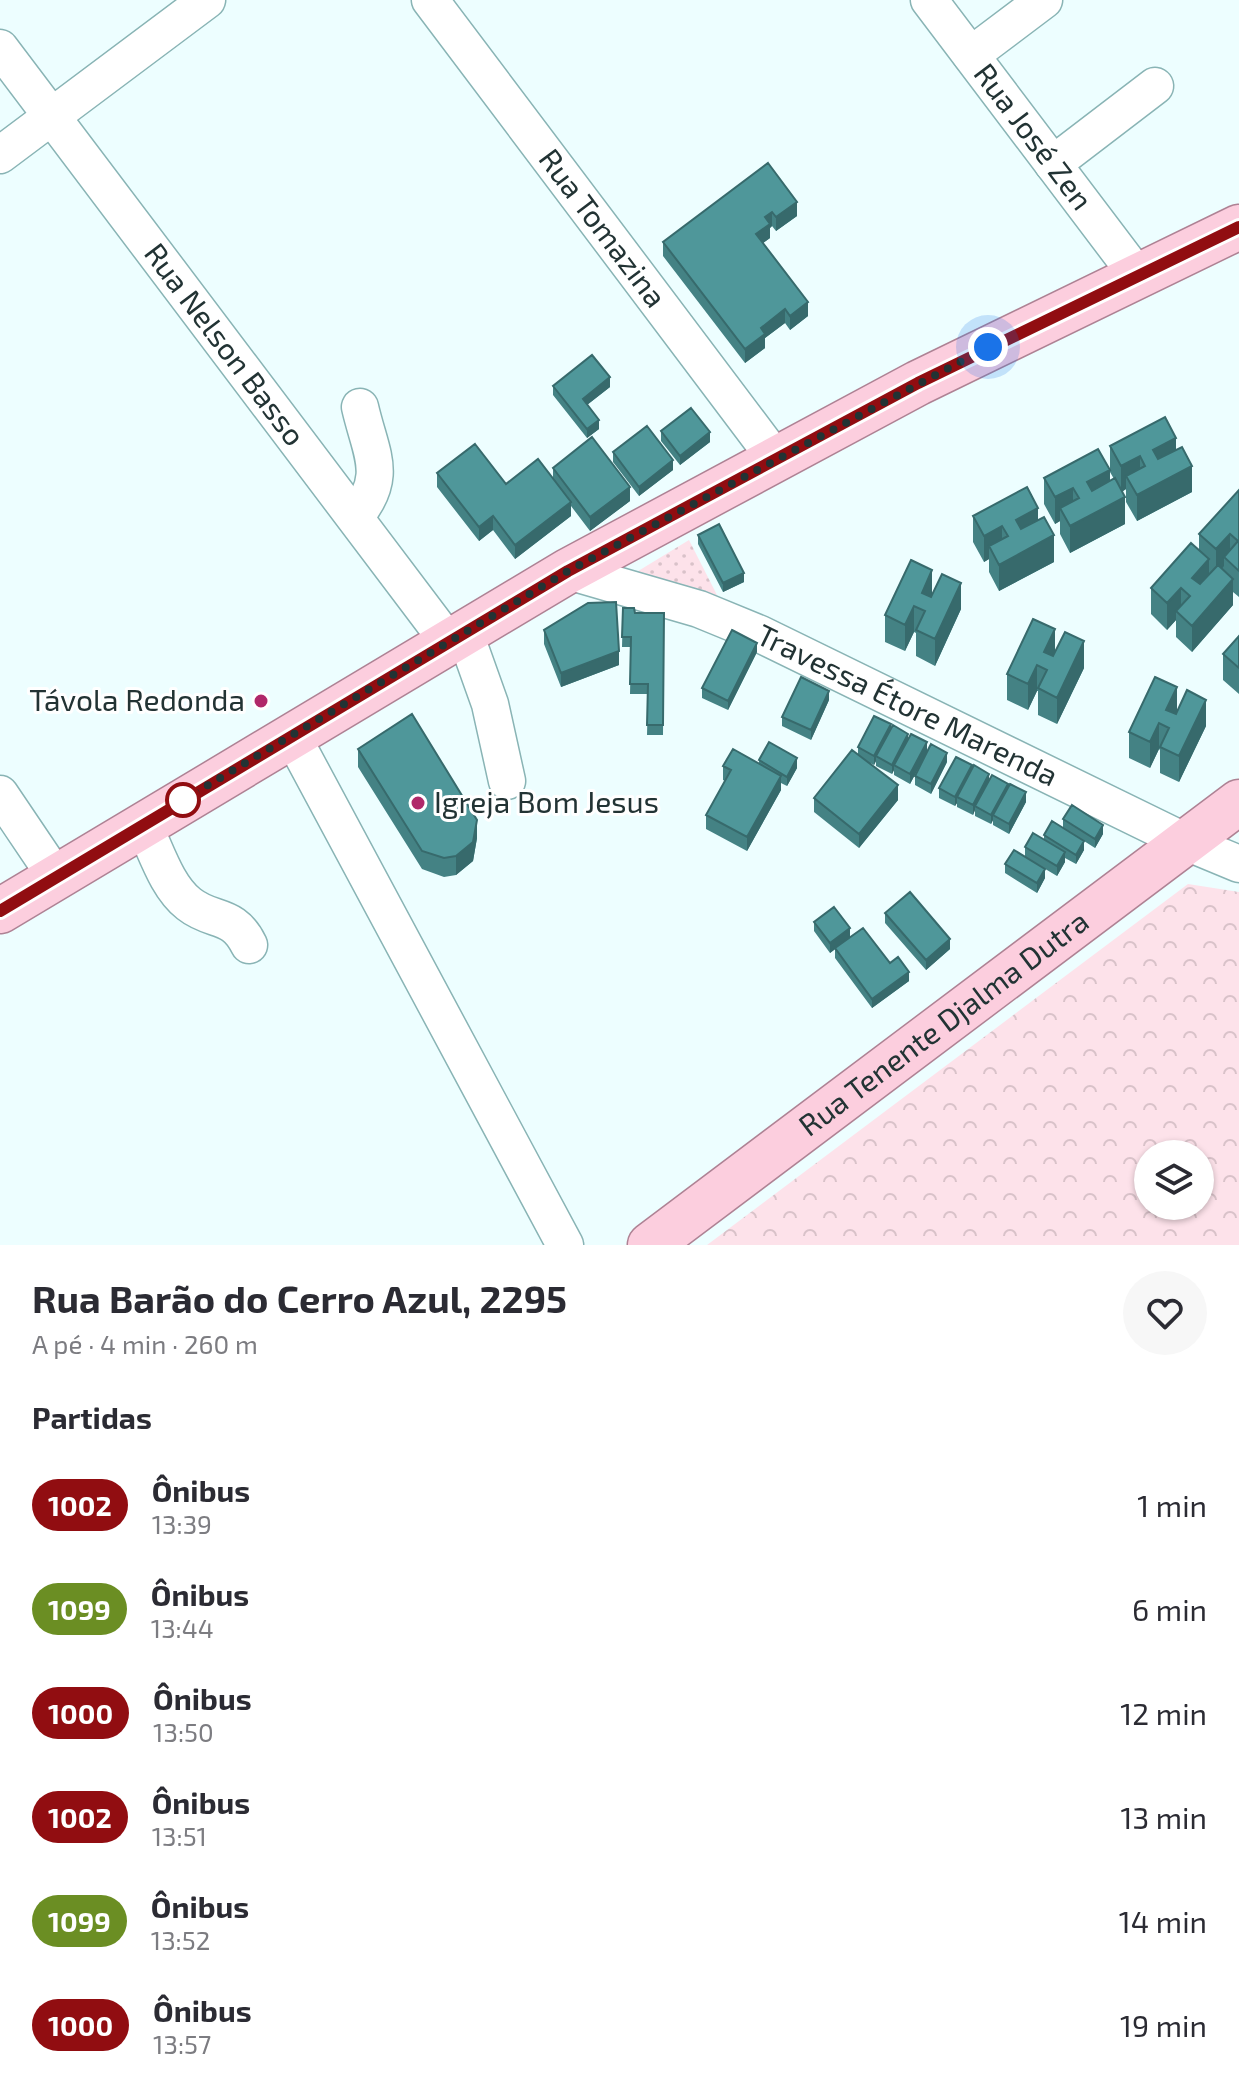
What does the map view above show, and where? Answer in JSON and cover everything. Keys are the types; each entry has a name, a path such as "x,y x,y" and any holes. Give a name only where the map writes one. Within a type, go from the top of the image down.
{"main road":[{"path":"0,911 291,734 568,571 918,383 1239,227"},
{"name":"Rua Tenente Djalma Dutra","path":"650,1245 1239,802"}],"street":[{"path":"0,155 207,0"},
{"name":"Rua Tomazina","path":"430,0 775,458"},
{"name":"Rua José Zen","path":"929,0 1137,275"},
{"path":"971,55 1044,0"},
{"name":"Rua Nelson Basso","path":"0,48 355,517 456,636 490,704 507,781"},
{"path":"1053,164 1155,86"},
{"path":"355,517 369,500 377,479 360,407"},
{"name":"Travessa Étore Marenda","path":"568,571 699,609 760,634 1186,842 1239,864"},
{"path":"291,734 565,1245"},
{"path":"0,794 56,877"},
{"path":"143,824 174,888 191,906 230,920 242,930 249,945"}],"green space":[{"path":"689,540 719,599 630,576"},
{"path":"1188,884 1239,892 1239,1245 707,1245"}],"building":[{"path":"768,163 797,202 776,217 772,212 765,217 770,224 756,234 808,302 790,316 785,309 761,328 765,334 745,349 663,242"},
{"path":"592,355 610,377 583,399 599,420 587,429 553,386"},
{"path":"691,408 710,432 680,456 661,431"},
{"path":"1165,417 1176,438 1153,450 1158,459 1182,447 1192,466 1137,495 1126,476 1145,466 1140,456 1121,466 1110,446"},
{"path":"647,426 673,460 639,487 613,452"},
{"path":"592,437 630,487 590,517 553,468"},
{"path":"475,444 506,484 538,459 571,502 515,545 493,516 479,527 437,473"},
{"path":"1098,449 1110,470 1087,482 1092,491 1115,478 1125,497 1070,526 1060,508 1079,498 1073,488 1055,497 1044,478"},
{"path":"1027,487 1038,508 1016,520 1021,529 1044,517 1054,535 999,565 989,546 1008,536 1002,526 984,536 973,516"},
{"path":"1239,490 1239,571 1224,557 1238,541 1230,534 1216,549 1199,534"},
{"path":"719,524 744,573 723,583 698,535"},
{"path":"1191,543 1209,559 1192,578 1200,584 1218,565 1233,579 1192,626 1176,611 1190,596 1181,588 1167,603 1151,588"},
{"path":"911,560 932,570 922,593 931,597 942,574 961,583 935,639 916,630 925,611 914,606 905,625 885,615"},
{"path":"616,602 619,651 561,673 544,630 588,603"},
{"path":"623,608 634,608 635,613 664,613 663,725 647,725 648,684 630,684 631,637 622,637"},
{"path":"1033,619 1055,629 1044,652 1053,656 1065,632 1084,641 1057,698 1038,688 1047,670 1037,665 1028,684 1007,674"},
{"path":"732,630 757,643 728,701 702,688"},
{"path":"1239,636 1239,668 1223,654"},
{"path":"801,677 829,691 811,730 782,717"},
{"path":"1155,677 1177,687 1166,710 1176,714 1187,690 1206,700 1179,756 1160,747 1169,728 1159,723 1150,742 1129,732"},
{"name":"Igreja Bom Jesus","path":"412,714 477,820 473,842 456,856 444,858 422,851 358,749"},
{"path":"874,716 891,724 874,756 858,747"},
{"path":"893,725 908,734 892,765 876,756"},
{"path":"911,734 927,742 910,774 894,765"},
{"path":"769,742 797,758 787,777 759,760"},
{"path":"931,744 947,753 931,784 915,776"},
{"path":"733,749 781,776 747,837 706,815 731,770 723,766"},
{"path":"852,750 898,785 859,834 814,798"},
{"path":"956,757 972,765 955,797 939,788"},
{"path":"974,765 989,774 973,805 957,797"},
{"path":"992,775 1008,784 991,815 975,806"},
{"path":"1010,784 1026,792 1009,824 993,815"},
{"path":"1072,805 1103,825 1095,839 1063,819"},
{"path":"1052,821 1084,841 1076,855 1044,835"},
{"path":"1033,833 1065,852 1057,866 1025,847"},
{"path":"1014,850 1045,869 1037,883 1005,864"},
{"path":"910,892 950,939 926,960 885,913"},
{"path":"834,907 850,928 830,943 814,922"},
{"path":"863,928 890,963 898,957 909,972 872,999 835,948"}],"bus line":[{"name":"1002","path":"0,911 447,640 568,571 918,383 1239,227"}],"place":[{"name":"Távola Redonda","path":"261,701"},
{"name":"Igreja Bom Jesus","path":"418,803"}],"route":[{"path":"183,800 447,640 568,571 988,347"}]}
